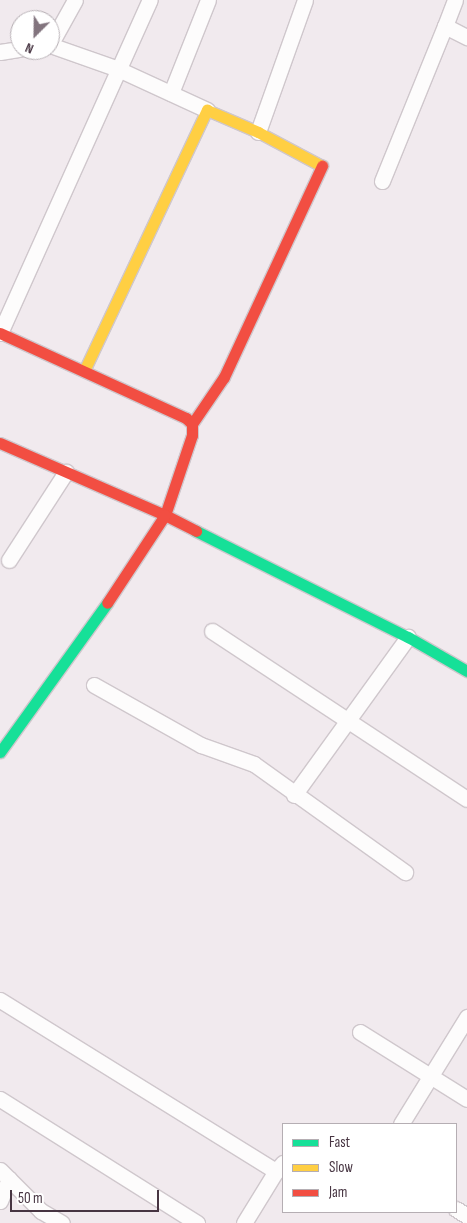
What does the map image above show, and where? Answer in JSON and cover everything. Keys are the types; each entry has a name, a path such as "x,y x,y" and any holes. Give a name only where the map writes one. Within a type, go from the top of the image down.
{"street":[{"path":"60,27 75,0"},
{"path":"150,0 0,333 186,418 192,424"},
{"path":"171,94 208,0"},
{"path":"258,132 305,0"},
{"path":"382,181 455,0"},
{"path":"445,26 467,37"},
{"path":"0,752 84,638 165,515 192,435 192,424 224,377 323,165 258,132 118,69 60,49"},
{"path":"84,371 207,110"},
{"path":"0,443 165,515 408,636 467,671"},
{"path":"9,560 66,472"},
{"path":"212,631 347,718 467,799"},
{"path":"294,795 347,718 408,636"},
{"path":"94,685 201,745 254,764 294,795 405,872"},
{"path":"0,1000 279,1167 244,1223"},
{"path":"402,1123 467,1017"},
{"path":"360,1032 467,1099"},
{"path":"0,1098 197,1223"},
{"path":"0,1201 4,1175"},
{"path":"4,1175 41,1211 62,1223"}],"traffic: fast":[{"path":"196,531 408,637 467,671"},
{"path":"0,752 107,603"}],"traffic: slow":[{"path":"84,371 207,110 258,132 322,166"}],"traffic: jam":[{"path":"192,424 224,377 322,166"},
{"path":"0,333 186,418 192,424 192,435 165,515 196,531"},
{"path":"0,443 165,515 107,603"}]}
